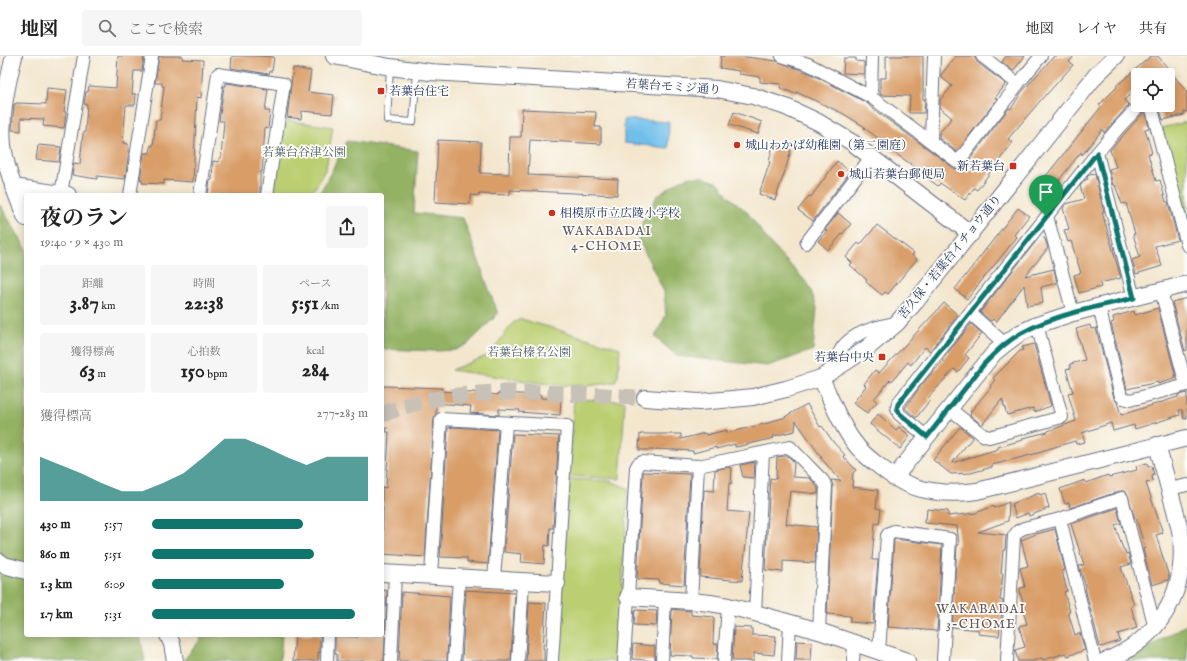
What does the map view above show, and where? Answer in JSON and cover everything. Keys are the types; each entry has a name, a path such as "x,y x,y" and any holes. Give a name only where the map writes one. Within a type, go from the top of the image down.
{"street":[{"path":"14,56 5,73 2,109 3,145 13,187 24,213"},
{"path":"65,193 84,56"},
{"path":"130,193 152,56"},
{"name":"若葉台モミジ通り","path":"334,56 390,67 417,70 717,89 752,96 786,108 818,122 853,143 970,234"},
{"path":"782,56 809,60 871,97 958,162 1041,56"},
{"path":"871,97 872,56"},
{"path":"931,141 934,56"},
{"path":"982,56 1018,84"},
{"name":"苦久保・若葉台イチョウ通り","path":"645,398 699,402 753,397 821,378 866,349 897,323 918,300 1079,96 1097,74 1116,56"},
{"path":"200,193 218,74 284,84 267,193"},
{"path":"927,437 900,414 897,408 898,404 1046,216 1097,153 1133,112"},
{"path":"1153,112 1187,245"},
{"path":"1097,153 1134,298"},
{"path":"806,243 871,157"},
{"path":"13,187 52,193"},
{"path":"1046,216 1073,313"},
{"path":"894,478 984,364 994,353 1020,333 1037,325 1073,313 1187,284"},
{"path":"1098,307 1121,396 1130,400 1186,385 1161,291"},
{"path":"970,313 1005,344"},
{"path":"950,409 983,435 989,437 1062,417 1037,325"},
{"path":"821,378 838,415 852,440 860,450 894,478 905,483 934,491 953,493 977,490 1187,438"},
{"path":"431,575 441,419 568,426 552,661"},
{"path":"494,580 506,423"},
{"path":"1105,661 1139,642 1155,628 1168,610 1177,591 1182,556 1181,536 1170,489 1157,445"},
{"path":"624,661 636,468 638,464 642,462 698,466 790,447 826,486 819,631"},
{"path":"755,613 764,453"},
{"path":"691,601 698,466"},
{"path":"1170,489 1187,485"},
{"path":"1007,661 1014,536 1018,531 1024,528 1060,519 1122,498 1155,628"},
{"path":"1060,519 1095,661"},
{"path":"879,651 887,536 889,533 894,531 950,539 943,661"},
{"path":"0,562 4,565 24,571"},
{"path":"391,661 389,573 557,584"},
{"path":"454,661 459,577"},
{"path":"518,661 523,582"},
{"path":"628,597 691,601 728,606 819,631 907,661"},
{"path":"662,661 665,600"},
{"path":"724,661 728,606"},
{"path":"788,661 790,623"},
{"path":"169,637 172,644 175,661"},
{"path":"327,661 328,637"},
{"path":"852,661 854,643"}],"lane":[{"path":"390,67 387,120 414,122 417,70"}],"green space":[{"name":"若葉台谷津公園","path":"284,120 333,127 326,168 312,193 272,193"},
{"path":"1187,122 1187,227 1161,128"},
{"path":"347,141 418,151 414,213 463,218 498,314 468,344 455,350 435,351 384,349 384,193 320,193"},
{"path":"691,177 702,177 719,183 727,195 747,212 769,242 809,285 817,308 813,350 768,366 677,356 655,337 666,315 664,292 638,238 643,220 657,196 679,181"},
{"path":"0,205 24,245 24,637 140,637 145,661 0,661"},
{"name":"若葉台榛名公園","path":"521,319 620,348 618,375 615,382 588,386 555,385 451,370 489,355 513,323"},
{"path":"574,399 625,401 620,479 569,476"},
{"path":"569,479 610,481 628,488 618,661 557,661"},
{"path":"1187,625 1187,661 1126,661 1184,626"},
{"path":"200,637 282,637 280,661 183,661 201,639"}],"water":[{"path":"624,119 669,122 668,148 624,143"}],"building":[{"path":"118,56 144,56 142,71 134,71 132,94 136,94 135,105 126,105 123,143 128,144 129,152 125,179 97,176 97,179 72,175 74,163 80,164 83,133 85,133 87,104 84,104 86,92 88,92 89,86 116,88"},
{"path":"159,56 183,56 182,59 203,60 201,98 197,97 193,182 164,180 164,184 142,183 142,180 140,180 144,153 150,153 151,145 153,146 156,120 160,120 164,86 162,86 162,83 155,83"},
{"path":"232,56 274,57 272,71 270,71 269,74 231,68"},
{"path":"721,56 738,56 777,61 809,73 867,103 954,168 961,169 1009,108 1011,109 1021,93 1054,56 1074,56 1069,62 1073,65 1008,139 1013,142 977,190 974,188 965,200 940,183 938,186 920,173 921,171 880,143 882,141 864,128 865,127 842,113 796,92 796,94 780,88 781,84 760,82 760,77 739,74 739,71 720,68"},
{"path":"886,56 923,56 923,99 925,99 924,113 909,113 910,96 880,94 880,78 886,78"},
{"path":"956,56 974,56 977,62 1006,84 995,98 997,99 957,152 939,138 939,133 952,118 940,108 940,100 952,86 941,77 941,75"},
{"path":"1006,56 1025,56 1013,71 1002,62"},
{"path":"1151,56 1158,56 1168,68 1137,68"},
{"path":"844,58 856,58 856,61 864,62 864,74 843,73"},
{"path":"293,68 311,71 308,92 334,95 332,114 302,111 301,119 287,117"},
{"path":"1131,73 1131,94 1124,100 1129,105 1104,133 1103,129 1082,155 1081,152 1052,189 1042,181 1101,107 1099,105 1117,87 1116,86"},
{"path":"1175,77 1187,92 1187,112 1184,112 1184,115 1163,120 1161,112 1175,112"},
{"path":"226,83 268,89 265,111 270,111 268,129 265,128 262,172 260,172 260,193 208,193 210,180 212,180 213,161 219,162 219,158 221,158 224,121 219,121 224,86 226,86"},
{"path":"47,88 67,90 64,112 66,112 64,128 43,126 44,119 21,118 21,131 12,130 14,104 46,104"},
{"path":"522,109 596,112 595,127 601,127 601,144 530,140 528,175 618,179 617,195 510,190 510,195 471,195 470,204 435,202 438,140 481,142 480,173 509,174 510,137 521,137"},
{"path":"734,112 762,122 758,134 729,125"},
{"path":"1145,112 1149,128 1145,129 1152,153 1148,154 1156,181 1160,180 1166,202 1168,202 1178,240 1155,246 1162,266 1136,274 1132,260 1140,257 1126,203 1122,204 1115,185 1113,185 1109,169 1116,167 1110,150"},
{"path":"38,145 61,147 59,162 36,160"},
{"path":"773,145 791,150 775,200 759,194 770,162"},
{"path":"837,161 850,172 813,221 798,210 809,196 811,197"},
{"path":"1095,174 1104,212 1102,212 1121,278 1100,283 1101,287 1079,293 1074,275 1081,273 1071,241 1068,242 1064,230 1069,229 1063,208 1066,204 1084,199 1080,186 1085,180 1088,179 1087,177 1089,175"},
{"path":"1046,189 1053,195 1044,208 1040,208 1032,202 1041,191"},
{"path":"1018,208 1029,216 1014,235 1017,237 967,299 955,289"},
{"path":"838,213 851,224 828,250 818,241 827,231 825,230"},
{"path":"877,225 914,253 912,255 917,259 888,294 885,292 882,295 866,282 867,280 850,265 852,263 846,257 858,243 860,245"},
{"path":"1042,237 1045,239 1048,248 1025,276 1054,269 1057,283 1041,287 1043,303 1027,306 1024,285 996,322 993,319 991,321 980,312 1038,239 1039,240"},
{"path":"1187,298 1187,350 1185,351 1172,302"},
{"path":"944,303 958,315 930,351 925,347 911,365 908,362 874,399 877,402 867,413 853,403 866,386 864,384 875,370 879,373"},
{"path":"1158,308 1176,378 1158,384 1158,382 1127,389 1111,323 1114,322 1113,317 1134,311 1135,315"},
{"path":"971,324 982,333 965,355 969,358 958,372 954,369 928,398 930,400 916,418 905,408 922,384 943,361 942,360"},
{"path":"1090,325 1091,329 1096,328 1114,398 1117,402 1121,415 1187,393 1187,418 1184,419 1182,410 1179,410 1180,415 1135,429 1134,425 1113,431 1111,423 1082,433 1085,442 1076,444 1075,441 1041,451 1042,452 992,465 992,467 971,473 951,474 933,460 960,427 973,437 952,463 998,449 998,447 1023,440 1023,438 1048,432 1076,421 1068,393 1073,392 1066,369 1071,368 1070,364 1085,360 1076,329"},
{"path":"1034,344 1051,406 1034,412 1033,408 1007,415 1002,399 982,425 970,415 970,412 991,387 990,386 995,380 993,378 1020,351 1023,350 1022,347"},
{"path":"384,386 442,388 441,391 498,395 498,393 541,395 541,398 561,399 560,415 499,409 499,415 470,413 471,406 436,403 425,557 384,554 384,488 386,488 389,432 386,432 387,428 384,428"},
{"path":"807,404 820,427 822,426 845,455 843,456 856,470 853,473 852,487 878,490 876,508 881,509 879,524 875,523 872,560 878,560 873,624 850,622 850,616 827,614 833,486 831,480 841,481 820,457 822,458 796,421 795,431 741,446 735,447 735,444 693,453 693,451 656,449 639,450 640,434 681,434 681,439 705,433 706,435 727,430 727,433 772,422 783,418"},
{"path":"878,414 896,430 899,427 910,436 900,449 870,424"},
{"path":"454,427 498,430 488,564 467,562 467,558 440,557 448,428"},
{"path":"513,434 559,436 553,528 550,528 549,546 545,545 544,564 521,562 522,554 504,552"},
{"path":"788,456 794,462 793,477 810,478 818,488 818,494 790,491 786,524 817,527 815,563 783,561 783,572 765,570 770,478 776,479 777,457"},
{"path":"755,462 754,478 743,477 740,465"},
{"path":"1147,463 1148,467 1152,466 1154,475 1152,476 1153,481 1146,483 1163,533 1156,535 1169,577 1168,580 1152,585 1143,549 1145,548 1127,493 1120,491 1070,508 1069,502 1065,504 1060,489 1085,480 1086,483 1108,475 1109,477 1137,470 1136,466"},
{"path":"728,467 732,468 731,484 729,483 727,511 749,513 742,581 700,577 704,490 714,491 715,470"},
{"path":"643,472 690,474 684,585 659,583 660,580 637,579"},
{"path":"1039,493 1040,495 1045,493 1049,508 1029,516 1028,513 1016,518 1012,504"},
{"path":"1009,502 1008,521 978,532 1006,535 1001,574 1003,573 1000,600 1003,601 999,636 978,634 979,630 952,627 957,545 959,545 957,526 924,523 927,509 948,511 948,516 976,513 993,506 994,508"},
{"path":"1117,508 1121,523 1115,525 1123,549 1126,554 1128,553 1131,564 1121,567 1134,605 1131,606 1137,628 1118,634 1120,641 1100,647 1085,588 1086,587 1079,566 1084,565 1071,524"},
{"path":"1055,529 1065,570 1062,571 1067,591 1064,592 1070,612 1068,612 1075,635 1080,633 1085,650 1068,656 1066,653 1043,660 1042,658 1033,661 1018,661 1015,650 1025,647 1019,626 1027,624 1022,608 1024,607 1020,592 1020,588 1025,587 1020,568 1028,566 1021,540"},
{"path":"894,539 942,545 937,631 888,627"},
{"path":"384,590 387,591 384,661 337,661 337,654 335,654 335,637 384,637"},
{"path":"466,590 515,593 511,660 462,661"},
{"path":"402,592 450,596 447,661 399,661"},
{"path":"529,602 546,603 543,648 544,661 526,661"},
{"path":"672,609 691,611 691,615 714,617 713,644 718,644 717,659 670,655"},
{"path":"635,610 657,611 656,626 634,625"},
{"path":"734,627 752,628 752,635 776,636 774,655 754,653 754,661 732,661"},
{"path":"295,637 320,637 320,653 318,652 318,661 293,661"},
{"path":"797,641 812,642 811,660 796,660"},
{"path":"633,644 655,646 655,661 632,659"}],"tunnel":[{"path":"384,413 434,399 494,393 524,392 645,398"}],"place":[{"name":"若葉台住宅","path":"381,91"},
{"name":"城山わかば幼稚園（第二園庭）","path":"737,145"},
{"name":"新若葉台","path":"1013,166"},
{"name":"城山若葉台郵便局","path":"841,174"},
{"name":"相模原市立広陵小学校","path":"552,213"},
{"name":"若葉台中央","path":"882,357"}],"district":[{"name":"WAKABADAI 4-CHOME","path":"607,238"},
{"name":"WAKABADAI 3-CHOME","path":"981,616"}],"route":[{"path":"1097,153 1134,298 1073,313 1037,325 1020,333 994,353 984,364 927,437 900,414 897,408 898,404 1046,216 1097,153"}]}
